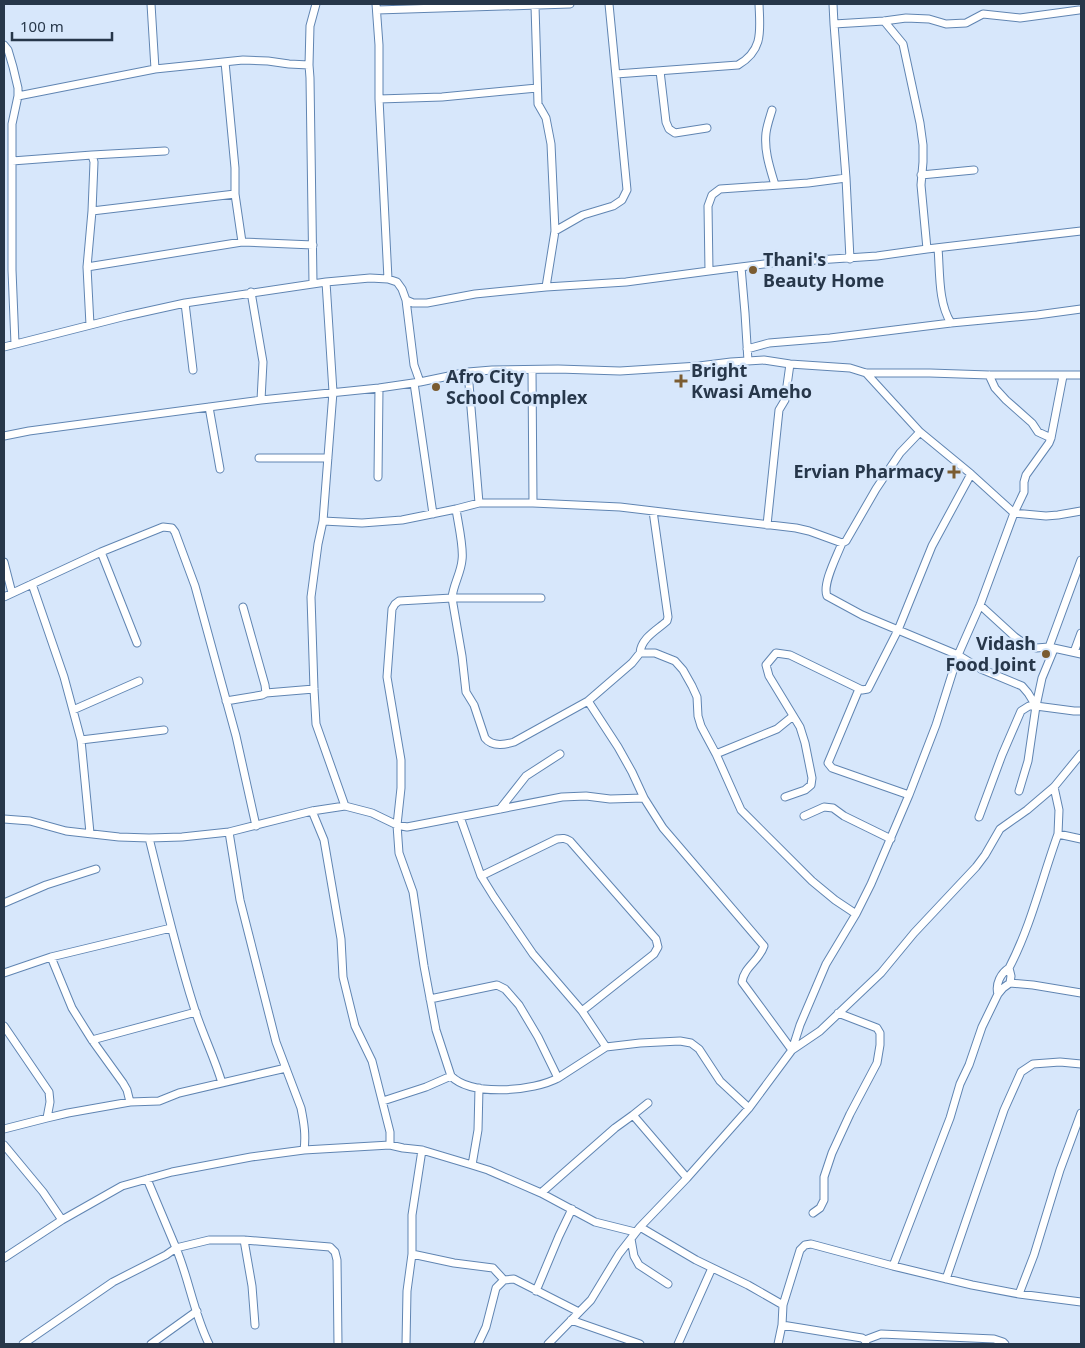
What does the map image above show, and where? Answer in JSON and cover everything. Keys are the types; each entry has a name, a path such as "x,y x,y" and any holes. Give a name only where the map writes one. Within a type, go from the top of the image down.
{"street":[{"path":"151,4 155,69"},
{"path":"313,283 309,65 310,26 316,4"},
{"path":"388,279 379,99 377,7 570,4"},
{"path":"555,231 583,215 613,206 622,200 627,190 609,4"},
{"path":"616,74 738,65 748,59 756,48 760,32 759,4"},
{"path":"832,4 846,178 850,259"},
{"path":"535,6 538,104 546,118 551,144 555,231 546,287"},
{"path":"834,24 906,18 929,19 946,24 966,23 983,14 1020,18 1079,10"},
{"path":"884,21 903,44 920,123 923,145 920,184 926,249"},
{"path":"4,44 8,50 18,88 12,124 12,270 15,344"},
{"path":"18,96 155,69 243,60 268,60 288,64 309,65"},
{"path":"226,62 235,168 235,194 242,242"},
{"path":"660,71 666,122 670,129 675,133 707,128"},
{"path":"379,99 442,97 538,88"},
{"path":"772,110 766,132 765,145 775,185"},
{"path":"12,161 165,151"},
{"path":"90,325 87,267 92,211 94,162 92,155"},
{"path":"921,175 974,170"},
{"path":"709,271 708,206 712,195 720,189 808,183 846,178"},
{"path":"92,211 235,194"},
{"path":"406,300 413,303 427,303 475,294 626,282 772,264 850,259 1081,231"},
{"path":"87,267 242,242 313,245"},
{"path":"938,248 942,301 951,323"},
{"path":"741,267 748,361"},
{"path":"4,347 185,303 251,292 313,283 370,278 388,279 397,282 406,300 433,514"},
{"path":"326,282 333,392 323,521 311,597 314,689 316,724 345,806"},
{"path":"251,292 263,362 261,400"},
{"path":"185,303 193,370"},
{"path":"747,349 769,343 1037,315 1081,308"},
{"path":"4,436 261,400 379,388 468,372 492,370 558,369 620,371 764,360 790,364 850,368 866,373 1081,375"},
{"path":"767,525 779,410 785,400 790,364"},
{"path":"532,370 533,503"},
{"path":"468,372 479,503"},
{"path":"866,373 920,432 1014,513 1046,516 1081,510"},
{"path":"990,375 995,388 1006,400 1032,423 1038,432 1051,438"},
{"path":"548,1344 591,1300 635,1232 687,1178 749,1108 792,1050 800,1025 826,964 872,884 909,795 936,724 958,655 980,605 1014,513 1024,492 1026,475 1051,438 1063,376"},
{"path":"378,477 379,388"},
{"path":"209,407 220,469"},
{"path":"920,432 900,453 876,489 846,541 842,543 826,583 826,596 862,615 958,655 981,668 1022,686 1036,706"},
{"path":"259,458 328,458"},
{"path":"785,796 805,790 811,785 812,778 800,727 768,676 766,665 776,653 790,655 859,689 868,689 898,630 932,546 971,474"},
{"path":"323,521 362,523 402,520 479,503 533,503 620,507 767,525 809,531 842,543"},
{"path":"456,509 463,558 452,598 466,692 474,705 487,741 503,745 514,742 588,701 632,663 640,653 648,637 667,621 653,511"},
{"path":"4,597 100,552 164,527 172,528 195,586 236,736 256,826"},
{"path":"100,552 137,643"},
{"path":"1019,792 1028,761 1042,678 1081,560"},
{"path":"4,562 12,593"},
{"path":"32,584 64,676 81,740 90,833"},
{"path":"541,598 452,598 399,601 392,609 387,677 401,760 401,788 397,825 399,853 413,892 436,1030 451,1076 457,1082 465,1085 511,1090 550,1083 606,1047 680,1041 691,1043 699,1049 720,1081 749,1108"},
{"path":"980,605 1015,637 1036,648 1052,648 1078,653 1081,633"},
{"path":"243,607 266,693"},
{"path":"640,653 655,653 675,661 683,670 697,697 698,716 701,726 716,754 741,810 812,881 856,914"},
{"path":"73,710 139,681"},
{"path":"226,701 266,693 314,689"},
{"path":"859,689 828,763 832,768 909,795"},
{"path":"588,701 632,772 644,798 663,828 764,946 761,954 743,975 742,982 792,1050"},
{"path":"979,817 1021,711 1029,706 1036,706 1081,711"},
{"path":"716,754 777,729 793,716"},
{"path":"81,740 164,730"},
{"path":"500,809 526,776 560,754"},
{"path":"792,1050 820,1031 882,973 914,934 976,867 1000,829 1054,787 1081,754"},
{"path":"998,994 997,989 1000,978 1004,971 1009,968 1016,955 1058,834 1059,810 1054,787"},
{"path":"4,819 30,821 66,831 119,837 182,837 228,832 312,811 345,806 372,813 397,825 407,826 562,797 644,798"},
{"path":"804,816 824,807 833,808 844,816 891,838"},
{"path":"312,811 324,840 341,940 343,977 354,1026 372,1061 390,1132 390,1145"},
{"path":"460,817 481,876 533,954 582,1011 606,1047"},
{"path":"228,832 240,900 276,1042 304,1119 304,1150"},
{"path":"1058,834 1081,839"},
{"path":"149,838 171,928 196,1012 216,1061 222,1083"},
{"path":"481,876 557,839 566,839 570,841 656,939 658,947 654,954 582,1011"},
{"path":"4,903 46,885 96,869"},
{"path":"4,973 51,957 171,928"},
{"path":"51,957 72,1008 123,1083 130,1102"},
{"path":"1009,968 1010,983"},
{"path":"893,1266 950,1118 960,1084 969,1065 982,1027 998,994 1010,983 1081,993"},
{"path":"430,998 497,985 505,989 519,1005 538,1037 558,1078"},
{"path":"92,1040 196,1012"},
{"path":"813,1214 820,1208 824,1200 824,1176 832,1153 877,1063 880,1045 880,1033 877,1028 838,1014"},
{"path":"4,1026 48,1092 50,1102 47,1118"},
{"path":"946,1279 1004,1110 1021,1072 1033,1064 1060,1062 1081,1064"},
{"path":"4,1130 47,1118 130,1102 159,1101 179,1093 286,1068"},
{"path":"383,1101 426,1087 451,1076"},
{"path":"472,1165 478,1130 479,1088"},
{"path":"541,1192 615,1128 648,1103"},
{"path":"1019,1294 1034,1256 1060,1170 1081,1113"},
{"path":"634,1115 687,1178"},
{"path":"4,1145 43,1192 62,1220"},
{"path":"4,1258 62,1220 122,1186 172,1172 251,1157 304,1150 390,1145 422,1150 488,1170 541,1192 595,1222 635,1232 748,1285 783,1305"},
{"path":"406,1344 407,1291 412,1254 412,1215 422,1150"},
{"path":"147,1179 176,1248 209,1344"},
{"path":"536,1291 572,1209"},
{"path":"635,1232 634,1256 639,1265 668,1284"},
{"path":"23,1344 113,1282 176,1248 209,1240 244,1240 330,1247 335,1252 337,1260 338,1344"},
{"path":"244,1240 252,1286 255,1326"},
{"path":"778,1344 782,1325 783,1305 800,1250 805,1245 811,1244 946,1279 1019,1294 1081,1302"},
{"path":"412,1254 454,1263 493,1268 504,1280"},
{"path":"678,1344 712,1268"},
{"path":"478,1344 486,1327 496,1288 504,1280 514,1279 579,1312"},
{"path":"151,1344 197,1311"},
{"path":"571,1320 640,1344"},
{"path":"782,1325 862,1338 866,1342 881,1334 994,1339 1005,1344"}],"place":[{"name":"Thani's Beauty Home","path":"753,270"},
{"name":"Bright Kwasi Ameho","path":"681,381"},
{"name":"Afro City School Complex","path":"436,387"},
{"name":"Ervian Pharmacy","path":"954,472"},
{"name":"Vidash Food Joint","path":"1046,654"}]}
